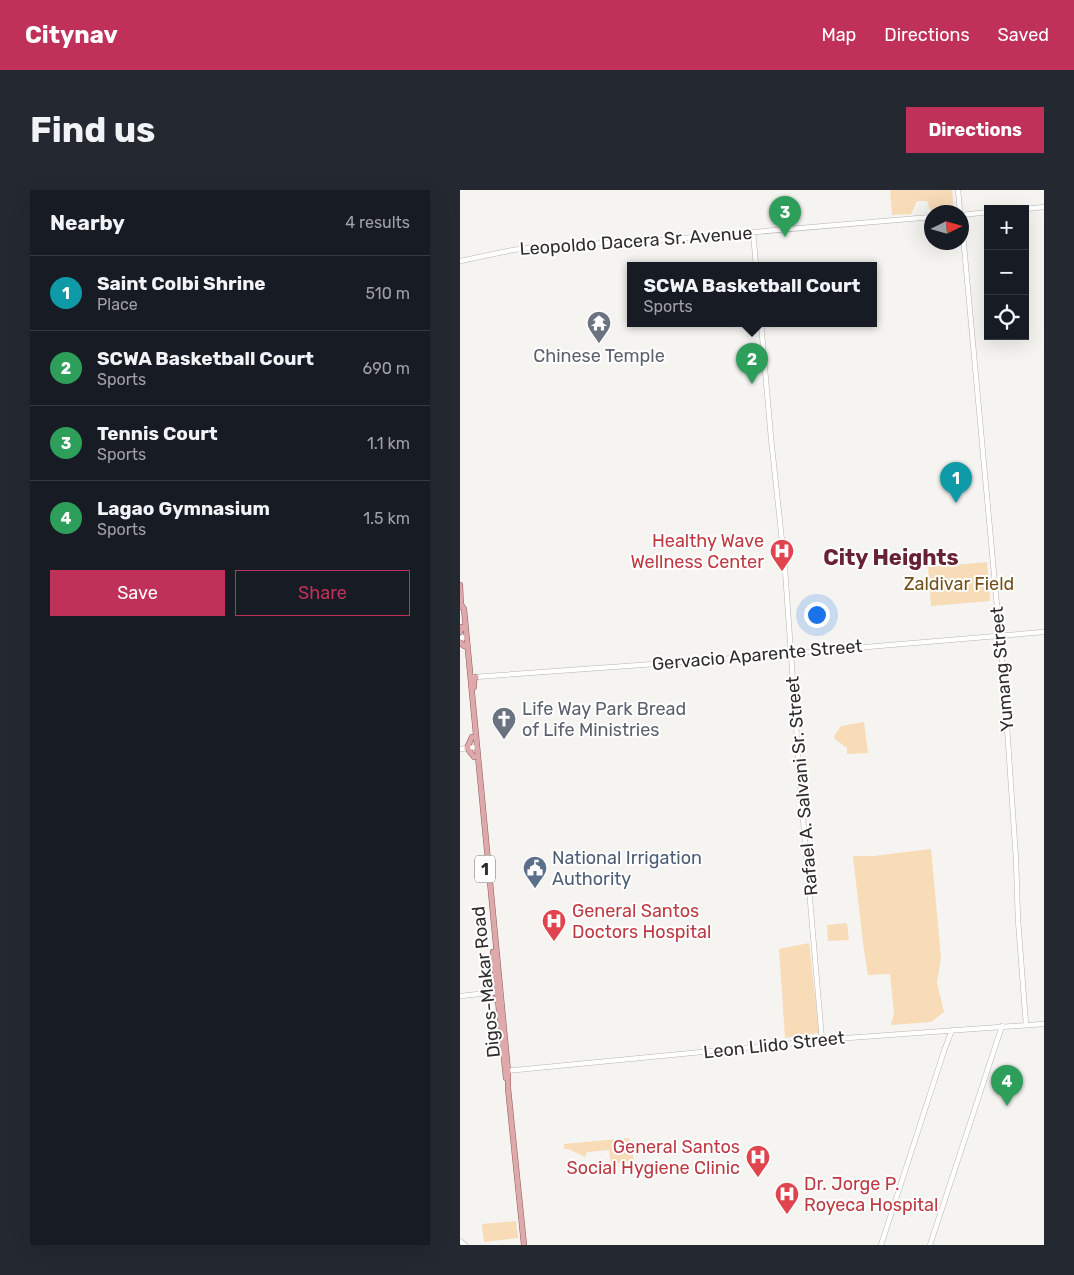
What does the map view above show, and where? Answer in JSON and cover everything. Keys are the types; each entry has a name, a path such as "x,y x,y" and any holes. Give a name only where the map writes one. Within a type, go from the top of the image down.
{"main road":[{"path":"958,190 960,205"},
{"path":"1029,209 1044,207"},
{"path":"969,213 984,212"},
{"name":"Leopoldo Dacera Sr. Avenue","path":"460,261 513,250 545,246 634,242 924,218"},
{"path":"753,232 756,262"},
{"name":"Yumang Street","path":"964,250 1010,759 1018,920 1026,1025"},
{"name":"Rafael A. Salvani Sr. Street","path":"761,327 784,561 801,795 822,1040"},
{"name":"Digos-Makar Road","path":"460,585 464,610 462,637 473,677 474,736"},
{"name":"Digos-Makar Road","path":"462,606 462,637 474,736 524,1245"},
{"name":"Gervacio Aparente Street","path":"473,677 1044,632"},
{"path":"466,748 474,736"},
{"path":"460,749 475,747"},
{"name":"Digos-Makar Road","path":"475,747 474,757 496,980 499,991 498,1001 507,1071"},
{"path":"466,748 474,757"},
{"path":"485,992 496,980"},
{"path":"460,994 499,991"},
{"path":"485,992 498,1001"},
{"name":"Leon Llido Street","path":"507,1071 822,1040 1044,1024"},
{"path":"930,1245 1002,1026"},
{"path":"881,1245 952,1030"},
{"path":"460,1243 465,1245"}],"green space":[{"path":"890,190 952,190 954,205 928,205 927,201 917,201 911,214 892,215"},
{"name":"Zaldivar Field","path":"987,562 990,601 931,606 928,567"},
{"path":"864,722 868,753 847,754 847,748 835,739 834,736 841,726"},
{"path":"931,849 941,957 937,983 944,1012 931,1022 891,1025 894,1013 890,974 868,975 853,856 873,856"},
{"path":"847,923 849,940 828,941 827,925"},
{"path":"809,943 819,1033 785,1038 779,949"},
{"path":"629,1138 634,1161 611,1164 609,1150 587,1152 585,1157 564,1149 564,1144"},
{"path":"516,1221 518,1238 484,1242 482,1224"}],"place":[{"name":"Tennis Court","path":"785,237"},
{"name":"Chinese Temple","path":"599,344"},
{"name":"SCWA Basketball Court","path":"752,384"},
{"name":"Saint Colbi Shrine","path":"956,503"},
{"name":"Healthy Wave Wellness Center","path":"782,572"},
{"name":"Life Way Park Bread of Life Ministries","path":"504,740"},
{"name":"National Irrigation Authority","path":"535,889"},
{"name":"General Santos Doctors Hospital","path":"554,942"},
{"name":"Lagao Gymnasium","path":"1007,1106"},
{"name":"General Santos Social Hygiene Clinic","path":"758,1178"},
{"name":"Dr. Jorge P. Royeca Hospital","path":"787,1215"}],"district":[{"name":"City Heights","path":"891,557"}]}
